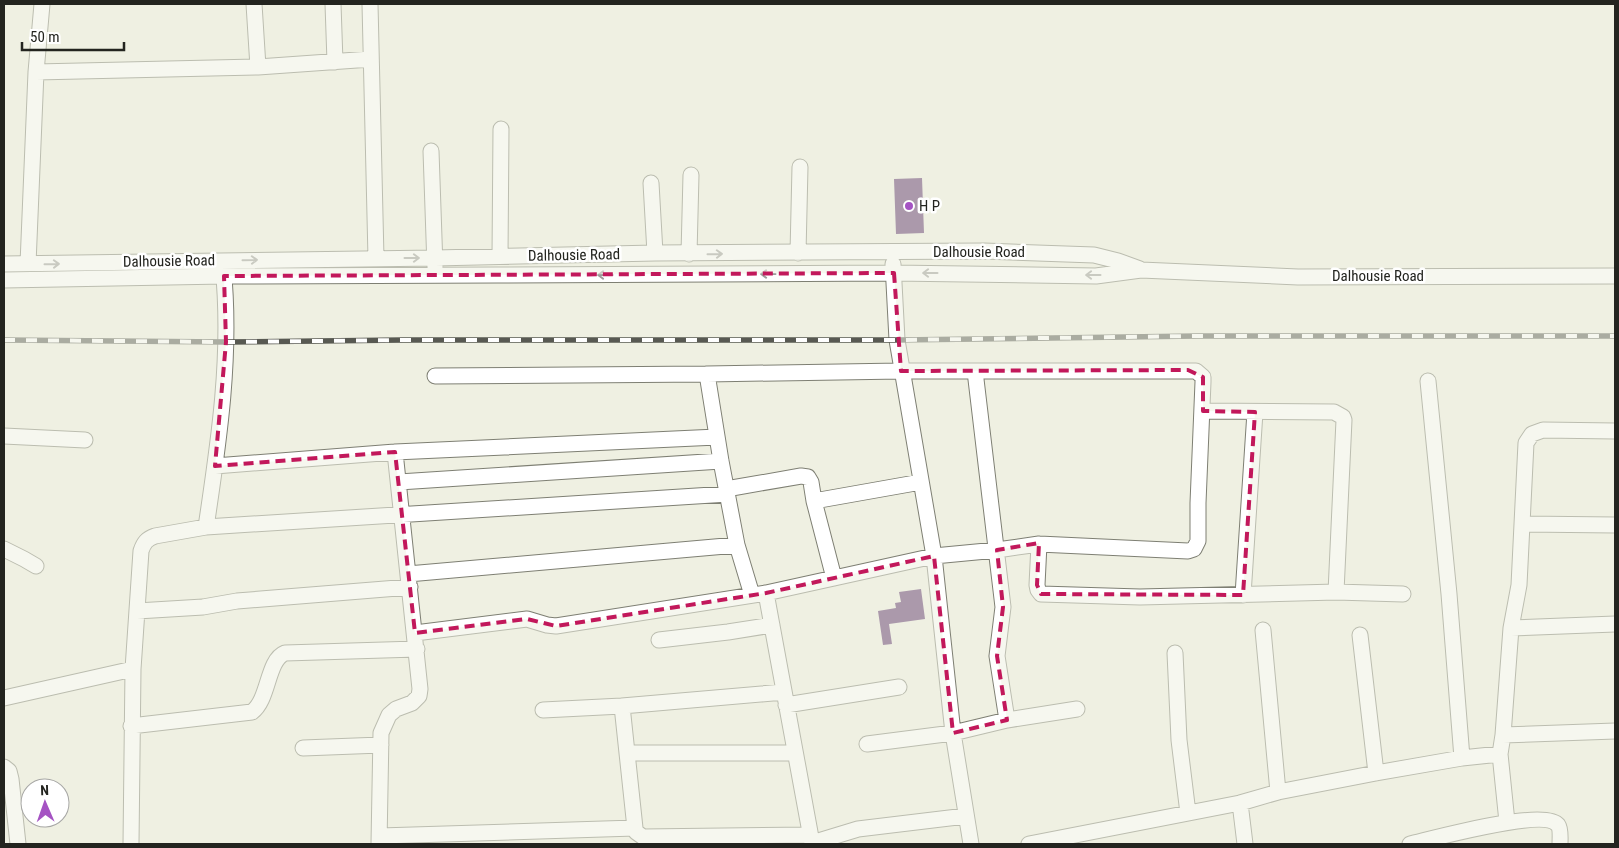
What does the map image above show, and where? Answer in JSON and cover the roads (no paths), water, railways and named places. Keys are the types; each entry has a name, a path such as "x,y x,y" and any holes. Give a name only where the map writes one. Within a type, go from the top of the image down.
{"street":[{"path":"28,264 36,72 42,4"},
{"path":"254,4 258,66"},
{"path":"333,4 335,62"},
{"path":"370,4 376,258"},
{"path":"36,72 258,66 370,59"},
{"path":"500,256 501,130"},
{"path":"431,151 436,276"},
{"path":"798,253 800,167"},
{"path":"689,254 691,174"},
{"path":"651,182 654,253"},
{"name":"Dalhousie Road","path":"4,264 654,253 984,251 1094,255 1118,261 1141,270"},
{"path":"893,252 897,340 901,371 934,556 953,733 971,844"},
{"path":"206,527 215,466 226,342 223,260"},
{"name":"Dalhousie Road","path":"4,280 224,276 894,273 1096,276 1141,270 1298,277 1615,276"},
{"path":"975,370 1003,607 997,656 1007,720"},
{"path":"415,633 527,619 556,626 759,594 934,556 1039,544 1188,551 1194,549 1198,541 1203,377 1196,371 975,370 435,376"},
{"path":"707,374 737,545 772,625 811,841"},
{"path":"1428,382 1448,575 1462,758"},
{"path":"1203,411 1334,412 1343,417 1336,592"},
{"path":"1243,595 1255,412"},
{"path":"1507,822 1500,754 1511,628 1519,585 1526,443 1532,434 1543,430 1615,431"},
{"path":"4,436 85,440"},
{"path":"215,466 395,452 717,437"},
{"path":"395,452 420,679 419,696 412,703 396,709 389,715 381,734 379,840 635,828"},
{"path":"399,482 721,461"},
{"path":"131,844 131,726 140,551 144,543 155,536 206,527 727,491 801,476 808,477 812,482 814,501 834,578"},
{"path":"814,501 921,482"},
{"path":"1522,524 1615,525"},
{"path":"1039,544 1037,585 1041,594 1140,598 1336,592 1403,594"},
{"path":"137,611 203,607 237,601 409,580 737,545"},
{"path":"4,549 36,566"},
{"path":"1511,628 1615,624"},
{"path":"659,640 772,625"},
{"path":"1263,630 1278,792"},
{"path":"1360,635 1376,773"},
{"path":"131,726 252,712 261,700 277,659 285,653 416,648"},
{"path":"1175,653 1179,740 1188,813"},
{"path":"4,698 133,669"},
{"path":"543,710 785,699 899,688"},
{"path":"622,706 635,828 636,832 643,837 811,841 858,829 966,816"},
{"path":"867,744 953,733 1007,720 1077,709"},
{"path":"1503,735 1615,731"},
{"path":"303,748 381,745"},
{"path":"627,753 795,753"},
{"path":"1028,844 1240,804 1278,792 1376,773 1462,758 1500,754"},
{"path":"4,767 9,771 11,779 18,844"},
{"path":"1240,804 1245,844"},
{"path":"1410,844 1507,822 1551,821 1560,828 1560,844"}],"railway":[{"path":"4,340 226,342 897,340 1197,336 1615,336"}],"place":[{"name":"H P","path":"909,206"}]}
